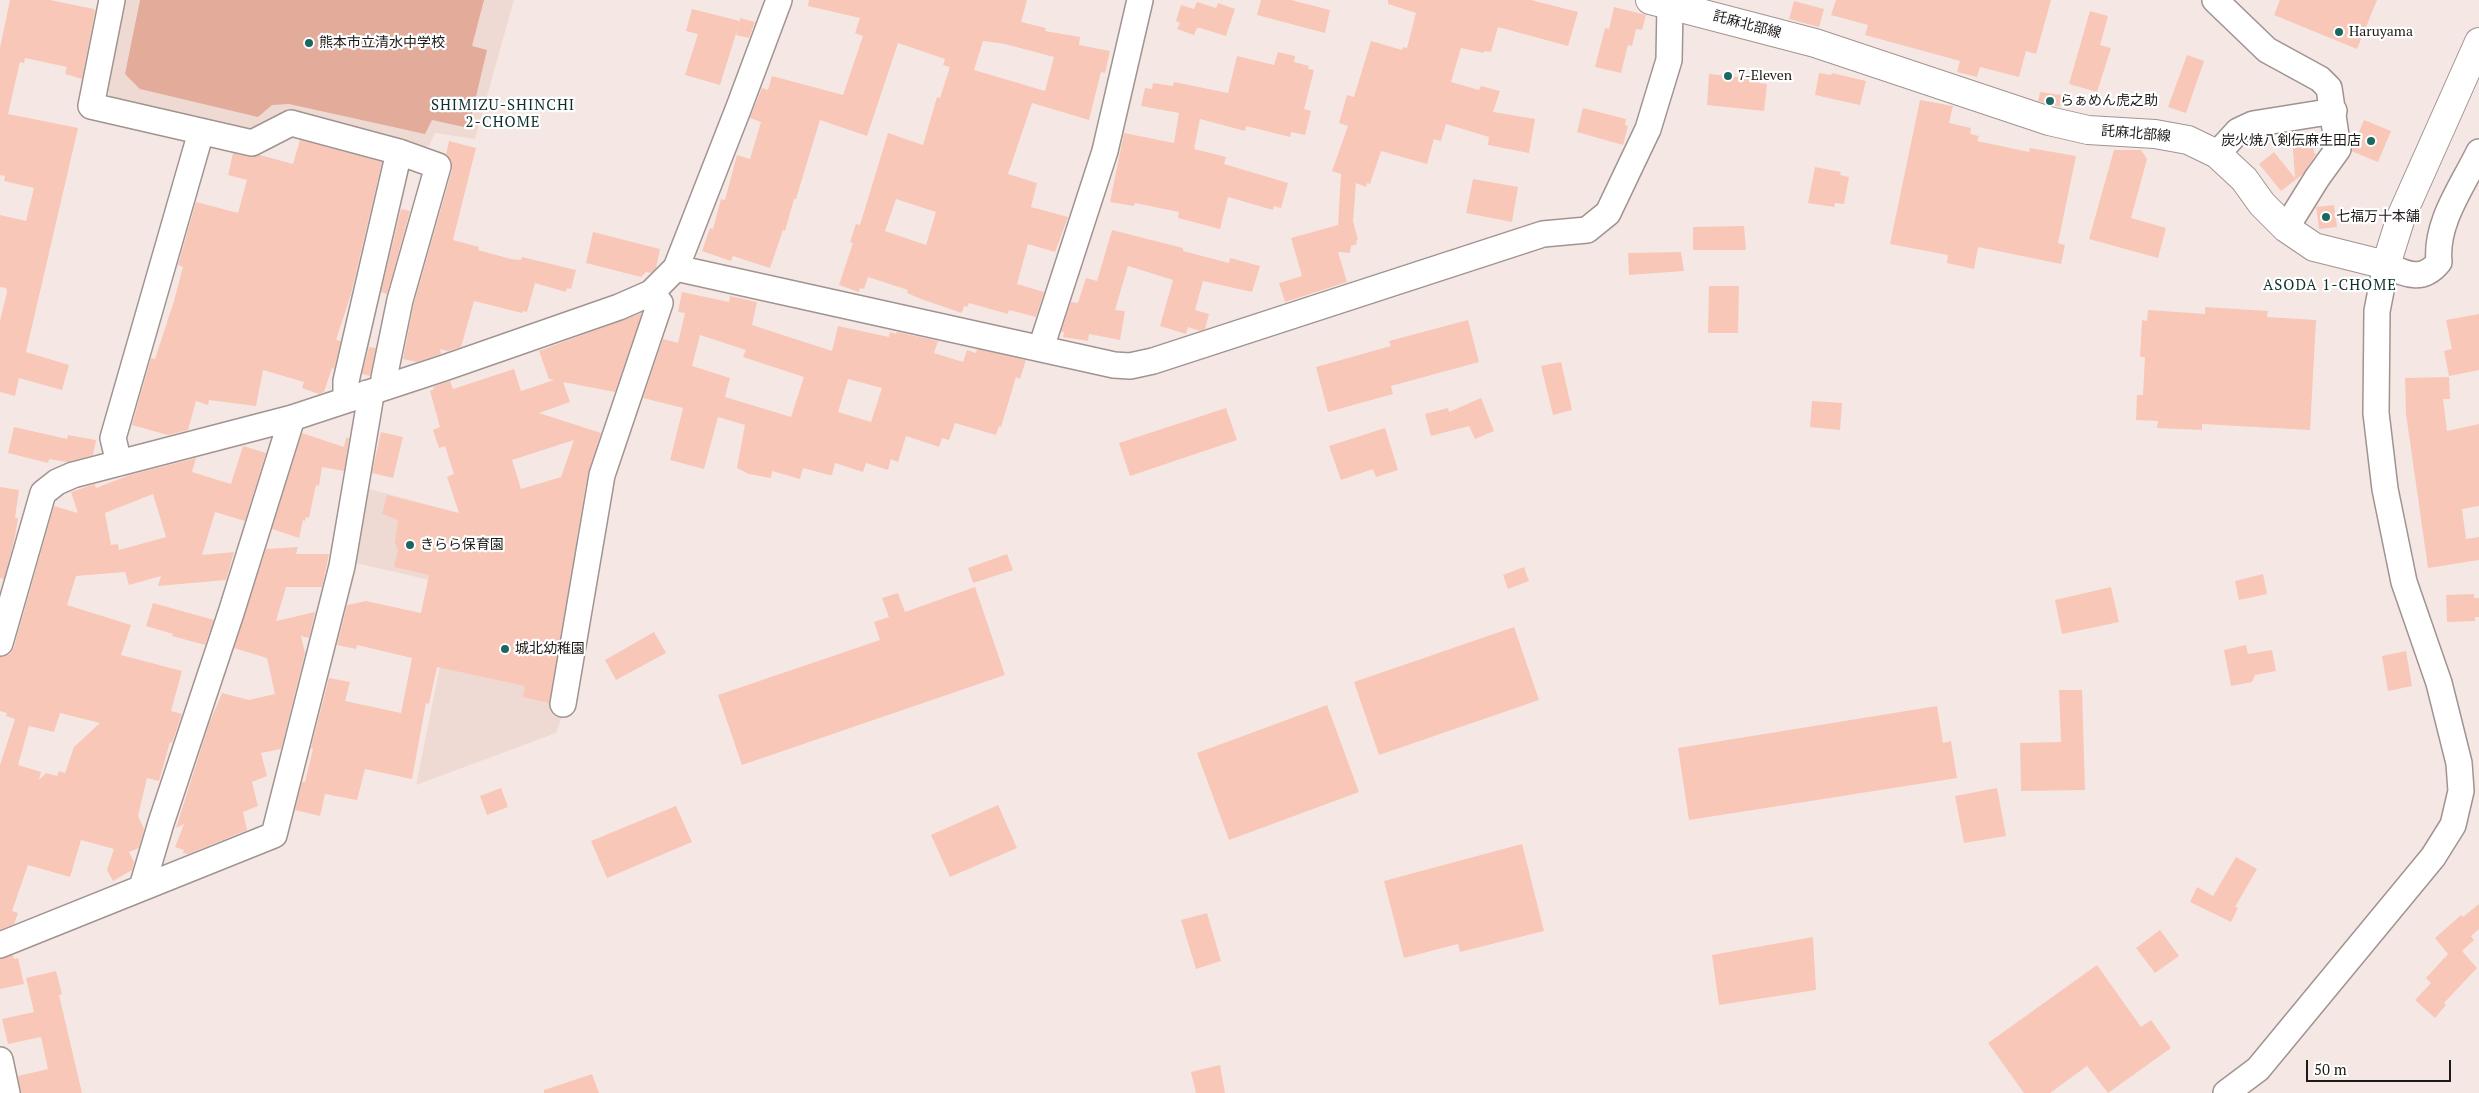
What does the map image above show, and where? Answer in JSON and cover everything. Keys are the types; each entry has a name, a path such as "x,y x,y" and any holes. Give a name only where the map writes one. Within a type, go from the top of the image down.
{"main road":[{"name":"託麻北部線","path":"1660,2 1815,43 2049,121 2088,130 2155,134 2188,140 2216,154 2244,179 2262,204 2286,228 2314,247 2386,265"},
{"path":"2386,265 2402,216 2479,42"}],"street":[{"path":"112,0 91,106 252,143 291,123 399,152 438,166 400,300 384,378 367,393"},
{"path":"0,643 43,494 57,482 73,475 292,418 540,335 651,293 676,268 739,107 778,0"},
{"path":"1041,348 1105,151 1140,0"},
{"path":"2216,0 2266,50 2320,79 2329,88 2334,111 2338,149 2316,178 2286,228"},
{"path":"676,268 1114,365 1130,366 1543,234 1587,230 1608,213 1648,129 1669,60 1660,2"},
{"path":"2216,154 2238,131 2252,124 2334,111"},
{"path":"119,463 113,438 201,132"},
{"path":"0,945 274,835 342,566 370,400 367,393 346,381 399,152"},
{"path":"2226,1093 2258,1069 2433,857 2453,825 2470,788 2460,763 2439,683 2404,582 2385,489 2376,413 2377,311 2386,265 2411,276 2432,271 2439,262 2438,245 2444,220 2479,152"},
{"path":"562,704 602,476 660,303 651,293"},
{"path":"142,887 292,418"},
{"path":"0,1060 7,1093"}],"shaded area":[{"name":"熊本市立清水中学校","path":"124,0 514,0 475,139 435,133 429,146 419,148 289,118 258,134 116,103 110,97 106,85"},
{"name":"熊本市立清水中学校","path":"140,0 484,0 472,46 487,50 470,122 464,127 432,120 425,134 289,104 272,105 258,117 140,89 125,74"},
{"name":"きらら保育園","path":"366,488 473,517 455,586 356,563 351,555"},
{"name":"城北幼稚園","path":"476,516 586,543 563,713 556,733 416,785 456,587"}],"building":[{"path":"10,0 50,0 94,9 95,11 82,79 65,74 67,67 25,58 24,63 20,62 8,114 78,128 26,352 69,365 62,390 19,378 15,396 0,392 0,321 7,292 6,288 0,287 0,215 26,221 34,188 4,181 5,176 0,175 0,48"},
{"path":"809,0 1027,0 1021,22 1046,28 1045,31 1080,37 1079,45 1110,51 1105,73 1101,72 1089,120 1032,103 1008,174 1037,183 1031,207 1068,217 1055,252 1028,244 1017,284 1044,292 1036,317 1009,310 1008,314 969,303 967,307 964,306 962,313 921,299 907,293 908,290 868,277 864,289 860,288 859,292 839,285 853,243 850,242 856,224 860,225 888,133 923,145 937,97 940,98 950,67 943,65 945,59 898,43 867,136 820,120 796,199 794,199 785,231 783,230 770,268 733,256 731,261 702,251 710,228 713,229 721,199 725,200 737,155 750,159 761,122 750,118 762,88 768,90 772,76 843,95 863,36 855,33 860,18 808,6","holes":["983,41 1005,44 1054,57 1045,91 974,70","896,199 936,212 926,245 885,231"]},
{"path":"1261,0 1291,0 1330,10 1325,33 1257,15"},
{"path":"1388,0 1531,0 1578,12 1568,46 1498,27 1491,52 1484,51 1484,53 1461,48 1451,82 1479,90 1481,86 1500,91 1493,112 1535,119 1529,153 1488,145 1489,137 1446,124 1441,141 1434,139 1427,164 1381,151 1370,184 1367,183 1366,187 1356,183 1353,221 1358,240 1356,241 1357,244 1351,246 1350,253 1338,252 1347,282 1285,302 1279,283 1302,276 1291,238 1338,225 1341,174 1332,171 1348,126 1339,123 1347,95 1354,97 1371,41 1402,50 1403,47 1407,48 1416,13 1388,4"},
{"path":"1836,0 2051,0 2036,54 2026,51 2019,77 1980,67 1977,77 1957,72 1960,61 1865,35 1868,25 1831,15"},
{"name":"Haruyama","path":"2280,0 2377,0 2357,49 2274,15"},
{"path":"1794,1 1824,9 1819,27 1789,19"},
{"path":"1197,2 1216,8 1218,3 1235,9 1226,36 1200,28 1197,28 1194,35 1177,29 1180,23 1176,21 1181,5 1194,9"},
{"path":"1614,7 1646,15 1642,30 1636,29 1632,46 1628,45 1621,73 1595,67 1605,28 1609,29"},
{"path":"692,9 740,21 740,18 755,22 749,38 736,35 739,24 720,85 685,75 698,34 686,31"},
{"path":"2090,11 2108,16 2100,45 2111,48 2097,92 2069,84"},
{"path":"1278,52 1295,56 1294,62 1309,66 1308,69 1314,70 1304,109 1311,111 1305,135 1291,132 1290,137 1246,126 1245,131 1200,119 1194,149 1226,157 1224,164 1288,183 1281,208 1274,206 1273,210 1228,197 1220,229 1178,218 1179,212 1135,203 1134,206 1110,202 1124,133 1174,143 1179,113 1141,106 1145,88 1152,89 1153,83 1173,86 1174,82 1228,93 1237,56 1274,65"},
{"path":"2187,55 2204,61 2186,113 2168,107"},
{"path":"1819,73 1831,75 1832,73 1866,81 1860,105 1815,95"},
{"path":"1709,74 1759,79 1759,83 1767,84 1764,111 1707,105"},
{"name":"らぁめん虎之助","path":"2040,92 2062,95 2060,107 2038,101"},
{"path":"1920,100 1953,106 1949,123 1971,128 1970,134 1979,136 1977,141 2029,152 2030,148 2076,156 2058,243 2065,245 2061,264 1978,247 1974,269 1947,263 1948,255 1890,244"},
{"path":"1583,108 1626,119 1625,125 1628,126 1623,145 1577,132"},
{"name":"炭火焼八剣伝麻生田店","path":"2364,120 2391,131 2378,162 2351,151"},
{"path":"2313,134 2314,153 2316,154 2303,174 2281,191 2259,164 2274,152 2295,178 2292,135"},
{"path":"300,140 382,162 351,294 336,340 341,341 334,369 332,368 324,392 319,394 302,388 304,382 263,370 256,406 209,400 208,405 196,401 188,430 168,435 132,425 151,358 155,359 174,301 183,267 178,265 196,202 238,213 247,180 228,175 233,153 249,157 260,155 293,164"},
{"path":"449,141 476,148 453,240 479,247 478,250 511,259 521,260 522,257 576,270 571,289 567,288 566,292 535,283 527,312 523,311 522,313 474,301 461,347 448,351 440,349 441,354 417,362 403,359 414,303 452,170 452,162 446,155"},
{"path":"2114,150 2141,150 2147,159 2131,218 2166,228 2158,258 2089,239"},
{"path":"1815,167 1841,172 1840,175 1849,177 1844,204 1835,203 1834,207 1808,203"},
{"path":"1473,179 1518,187 1512,222 1466,213"},
{"name":"七福万十本舗","path":"2334,205 2337,227 2319,229 2316,207"},
{"path":"401,209 410,211 387,294 381,292"},
{"path":"1744,226 1746,250 1693,250 1693,227"},
{"path":"1112,230 1183,248 1183,251 1229,263 1230,258 1260,266 1252,292 1203,281 1195,310 1209,314 1205,329 1200,331 1188,327 1186,334 1160,326 1173,280 1128,266 1115,310 1125,311 1120,340 1089,334 1088,341 1063,337 1064,332 1061,332 1071,302 1078,303 1086,278 1097,281"},
{"path":"593,232 660,249 656,268 651,273 646,272 641,277 586,263"},
{"path":"1681,252 1684,271 1629,275 1628,253"},
{"path":"1709,286 1739,286 1738,333 1708,333"},
{"path":"682,292 729,302 730,296 757,302 752,325 832,351 838,326 889,337 890,332 896,334 897,332 938,341 934,353 963,362 967,350 976,353 977,349 1026,360 1020,379 1016,377 1001,427 999,426 996,435 955,423 949,440 942,438 939,447 906,436 898,462 891,459 888,470 866,463 863,472 835,463 832,475 803,468 800,479 772,471 771,478 749,474 737,468 745,425 718,417 704,469 670,460 683,408 643,398 663,339 678,343 685,313 678,312","holes":["700,335 746,350 743,357 804,377 791,417 725,397 730,378 692,366","848,379 882,388 871,422 838,412"]},
{"path":"2205,307 2268,311 2267,317 2316,320 2310,430 2202,424 2202,430 2157,428 2158,421 2136,420 2137,395 2143,395 2145,357 2140,357 2142,320 2147,321 2148,310 2205,314"},
{"path":"642,313 615,392 563,382 570,402 539,413 601,433 588,473 549,703 523,697 525,686 437,667 429,704 426,703 412,779 365,769 357,800 325,794 320,816 295,810 302,782 305,782 313,749 311,748 329,678 350,682 345,701 401,713 412,658 357,645 356,649 337,645 347,605 366,601 421,613 429,575 394,567 398,550 395,543 398,520 382,514 387,495 459,513 447,477 454,474 445,446 439,448 433,430 440,427 430,391 434,389 433,387 450,381 453,389 514,369 521,391 554,380 549,379 539,351","holes":["574,440 561,477 521,489 512,460"]},
{"path":"2479,314 2479,370 2449,376 2444,351 2452,349 2446,320"},
{"path":"1468,320 1479,362 1391,386 1393,394 1328,412 1316,367 1391,346 1389,341"},
{"path":"369,347 376,348 370,376 362,374"},
{"path":"1561,362 1572,410 1553,415 1541,366"},
{"path":"2449,377 2450,399 2443,399 2447,431 2479,424 2479,506 2462,509 2466,539 2479,537 2479,560 2428,568 2406,414 2405,378"},
{"path":"1481,398 1494,431 1475,439 1469,426 1431,436 1425,414 1448,408 1449,412"},
{"path":"1812,401 1842,403 1840,430 1810,427"},
{"path":"1226,408 1237,440 1130,476 1119,443"},
{"path":"14,427 67,439 68,435 96,440 93,455 67,462 49,459 48,463 8,453"},
{"path":"1385,428 1398,470 1376,477 1373,469 1341,480 1329,446"},
{"path":"381,432 403,437 393,478 372,473"},
{"path":"302,433 344,447 346,438 349,438 344,471 322,467 319,486 316,485 309,518 306,517 305,521 303,520 299,538 272,529"},
{"path":"243,446 266,453 245,521 215,512 202,555 234,552 226,580 158,586 161,576 129,585 125,572 76,576 67,605 131,625 121,655 182,671 171,711 182,714 172,743 170,742 159,781 147,778 138,816 144,829 139,848 129,852 134,862 132,870 113,881 107,870 114,849 81,840 70,877 28,865 12,911 18,913 14,924 0,930 0,765 15,719 6,716 7,713 0,711 0,657 10,654 14,647 54,506 78,513 71,492 95,484 96,488 130,475 196,458 192,472 231,484","holes":["153,494 166,537 119,550 118,544 111,545 105,513","60,713 100,723 74,747 65,773 59,771 57,776 46,773 39,780 41,772 18,765 29,726 54,732"]},
{"path":"0,487 19,490 15,518 18,518 15,537 4,579 0,578"},
{"path":"298,547 296,554 329,554 322,587 286,587 276,621 315,612 309,638 301,636 305,653 281,749 261,753 267,776 252,782 258,806 243,812 247,830 188,854 183,853 184,850 175,847 184,824 176,828 209,724 222,693 249,700 275,694 267,658 234,648 266,549"},
{"path":"1007,554 1013,570 973,583 968,568"},
{"path":"1524,567 1529,581 1508,589 1503,575"},
{"path":"2263,574 2267,594 2239,600 2235,581"},
{"path":"975,587 1005,675 742,765 718,695 880,640 874,622 889,617 882,598 898,593 905,612"},
{"path":"2111,587 2119,622 2062,634 2055,600"},
{"path":"2474,594 2474,598 2479,598 2479,617 2475,617 2475,621 2447,622 2446,595"},
{"path":"153,603 214,620 205,645 172,636 173,634 146,626"},
{"path":"1514,627 1539,700 1379,755 1354,682"},
{"path":"654,632 666,653 616,680 605,660"},
{"path":"2246,645 2248,654 2272,650 2276,671 2255,675 2252,682 2231,686 2224,650"},
{"path":"2406,651 2412,686 2388,691 2382,656"},
{"path":"2059,690 2082,690 2085,790 2021,791 2020,743 2061,742"},
{"path":"1327,705 1359,792 1229,840 1197,753"},
{"path":"1937,706 1943,743 1951,741 1957,778 1689,820 1678,748"},
{"path":"501,788 508,807 487,815 480,796"},
{"path":"1997,788 2006,836 1964,843 1955,796"},
{"path":"998,805 1017,848 950,877 931,835"},
{"path":"676,806 692,842 607,878 591,841"},
{"path":"1522,844 1544,931 1460,952 1458,944 1404,958 1384,881"},
{"path":"2236,857 2257,869 2235,907 2238,908 2231,922 2190,902 2197,887 2213,896"},
{"path":"2479,904 2479,929 2471,936 2474,940 2462,951 2477,968 2444,1003 2446,1005 2435,1018 2415,1000 2431,983 2426,978 2448,954 2435,938 2461,915 2463,917"},
{"path":"1207,913 1221,961 1196,969 1181,920"},
{"path":"2160,930 2179,956 2155,973 2136,948"},
{"path":"1813,937 1816,990 1719,1005 1712,955"},
{"path":"13,955 14,959 18,958 24,984 0,989 0,959"},
{"path":"2097,965 2141,1027 2151,1020 2171,1048 2108,1093 2087,1066 2050,1093 2024,1093 1988,1043"},
{"path":"56,971 62,994 59,995 82,1093 21,1093 18,1076 48,1069 41,1037 8,1044 2,1019 34,1012 26,978"},
{"path":"1220,1065 1225,1093 1196,1093 1191,1072"},
{"path":"592,1074 599,1093 544,1093 544,1090"}],"place":[{"name":"Haruyama","path":"2339,32"},
{"name":"熊本市立清水中学校","path":"309,43"},
{"name":"7-Eleven","path":"1728,76"},
{"name":"らぁめん虎之助","path":"2050,101"},
{"name":"炭火焼八剣伝麻生田店","path":"2371,141"},
{"name":"七福万十本舗","path":"2326,217"},
{"name":"きらら保育園","path":"410,545"},
{"name":"城北幼稚園","path":"505,649"}],"district":[{"name":"SHIMIZU-SHINCHI 2-CHOME","path":"503,114"},
{"name":"ASODA 1-CHOME","path":"2330,286"}]}
